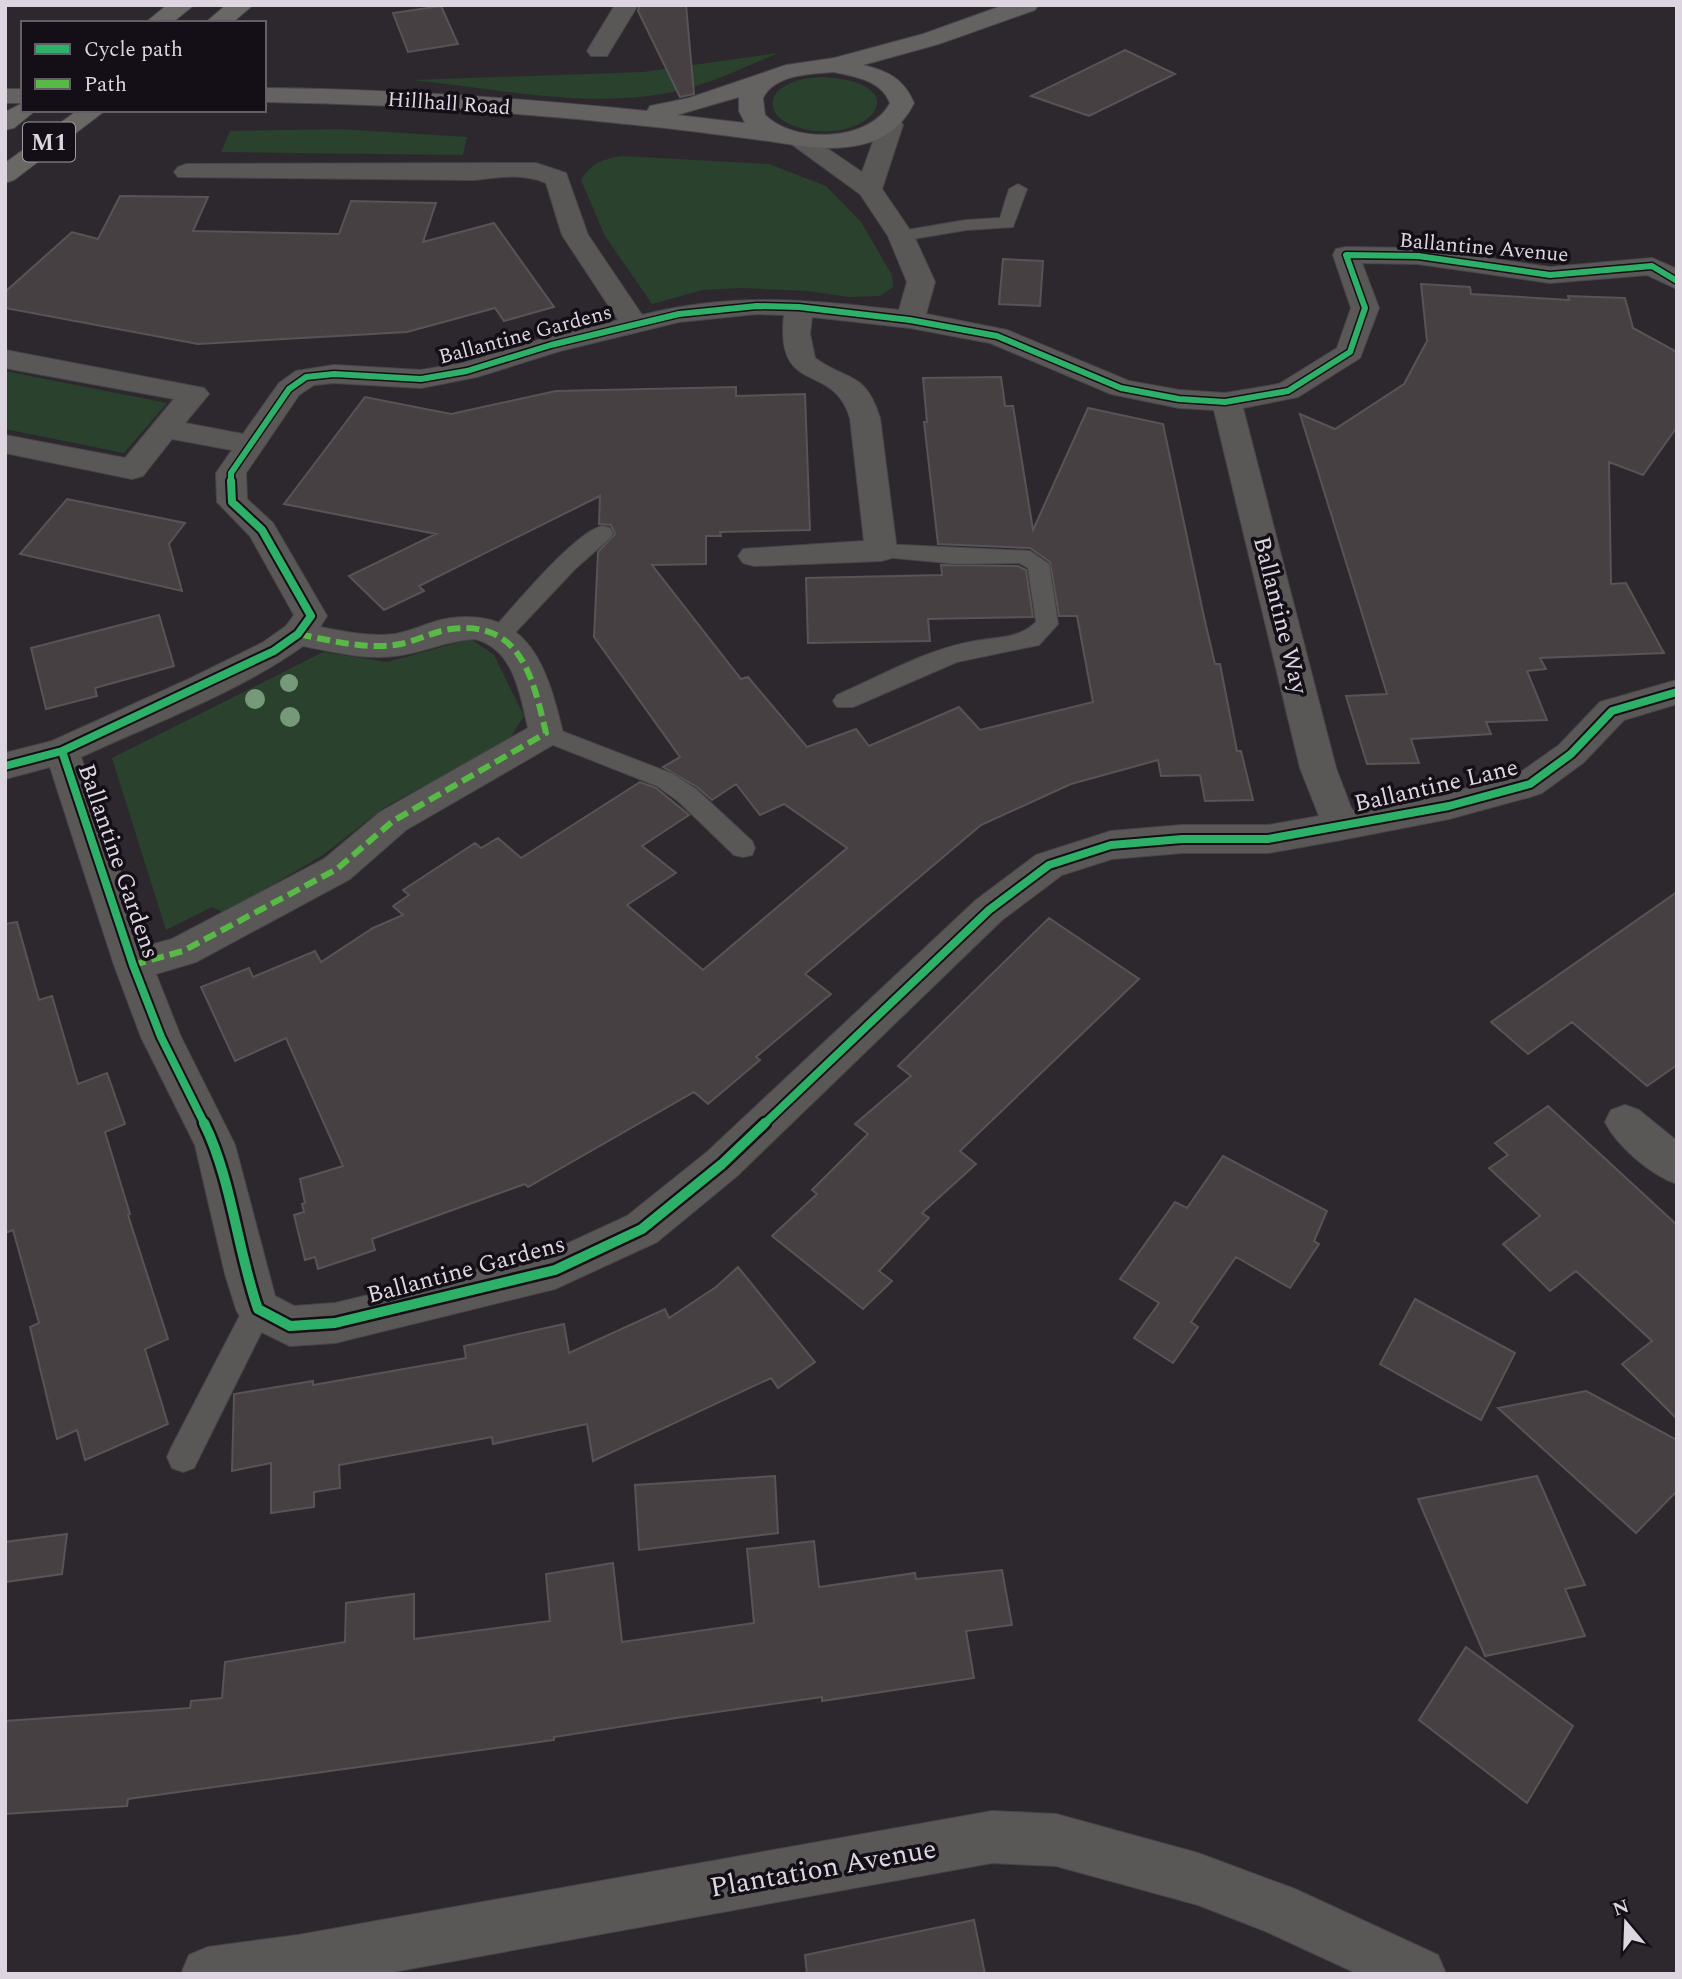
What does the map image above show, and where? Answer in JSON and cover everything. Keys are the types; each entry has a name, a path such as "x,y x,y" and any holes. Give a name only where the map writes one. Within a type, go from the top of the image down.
{"highway":[{"path":"159,21 183,5"},
{"path":"219,21 242,5"},
{"name":"M1","path":"5,123 21,112"},
{"name":"M1","path":"5,175 91,112"}],"main road":[{"path":"834,65 931,39 1027,5"},
{"path":"891,125 901,112 902,99 931,39"},
{"path":"834,65 879,75 894,86 902,99"},
{"name":"Hillhall Road","path":"633,115 695,104 810,66 834,65"},
{"path":"767,79 754,90 749,102 752,115 762,126 789,138"},
{"name":"Hillhall Road","path":"266,95 351,96 633,115 789,138 848,141 872,135 891,125"}],"street":[{"path":"599,51 627,5"},
{"path":"869,188 891,125"},
{"path":"789,138 869,188 901,236 921,282 910,320"},
{"name":"Ballantine Gardens","path":"187,172 474,172 512,167 538,170 557,178 575,235 634,323"},
{"path":"282,199 292,172"},
{"name":"Ballantine Avenue","path":"910,320 997,336 1121,388 1179,399 1225,402 1289,391 1349,352 1364,309 1346,255 1418,256 1550,275 1652,266 1677,281"},
{"name":"Ballantine Gardens","path":"5,766 62,751 274,651 298,634 312,616 300,591 262,530 232,502 231,473 289,389 306,377 334,374 421,379 467,371 634,323 679,313 757,306 799,307 910,320"},
{"path":"754,556 881,551 858,398 839,382 809,369 796,350 799,307"},
{"path":"5,359 194,394 132,469 5,444"},
{"name":"Ballantine Way","path":"1225,402 1231,414 1318,768 1341,827"},
{"path":"166,429 249,444"},
{"path":"298,634 360,646 395,645 449,630 479,626 502,634 523,662 532,682 545,733"},
{"name":"Ballantine Lane","path":"1341,827 1449,806 1530,784 1571,754 1612,711 1677,692"},
{"name":"Ballantine Gardens","path":"133,965 183,951 337,869 393,821 545,733"},
{"name":"Ballantine Gardens","path":"62,751 133,965 161,1037 215,1145 246,1274 258,1308 289,1326 335,1323 555,1270 642,1229 722,1164 989,910 1049,865 1111,845 1182,839 1268,839 1341,827"},
{"path":"1625,1122 1677,1166"},
{"name":"Plantation Avenue","path":"208,1974 298,1962 992,1837 1056,1840 1198,1879 1276,1908 1419,1974"}],"lane":[{"path":"901,236 966,225 1007,223 1018,189"},
{"path":"502,634 567,564 602,533"},
{"path":"845,701 949,656 1031,640 1047,624 1038,564 1022,556 958,557 881,551"},
{"path":"545,733 665,780 687,795 743,848"},
{"path":"183,1457 258,1308"}],"green space":[{"path":"778,53 693,87 659,95 624,98 553,97 412,80 643,72"},
{"path":"823,77 854,82 871,91 877,102 873,113 861,123 842,130 820,131 794,126 779,117 773,105 776,93 799,80"},
{"path":"339,129 467,137 463,155 221,152 230,131"},
{"path":"622,156 769,164 826,186 861,222 892,275 893,287 880,296 849,297 807,291 740,288 703,290 652,304 605,236 581,180 598,163"},
{"path":"5,371 167,403 124,453 5,429"},
{"path":"471,639 494,655 524,716 508,741 385,807 323,855 224,913 212,907 166,930 112,758 323,652 387,662"}],"building":[{"path":"640,5 686,5 694,94 680,97 638,11"},
{"path":"441,6 458,44 408,52 393,13"},
{"path":"1125,50 1175,74 1089,116 1031,96"},
{"path":"120,196 208,197 193,231 339,234 351,201 436,203 423,242 494,223 554,307 504,321 495,308 407,332 198,344 5,308 5,292 72,232 98,239"},
{"path":"1003,259 1043,261 1040,306 999,304"},
{"path":"1421,284 1470,287 1471,294 1569,300 1568,296 1625,298 1633,328 1677,352 1677,427 1643,475 1609,462 1611,584 1626,583 1664,653 1540,658 1546,669 1527,671 1547,720 1486,722 1491,734 1411,739 1419,763 1367,764 1346,696 1387,694 1300,414 1335,429 1404,384 1427,341"},
{"path":"1001,377 1005,406 1013,406 1033,530 1088,408 1163,424 1215,664 1220,664 1237,751 1241,751 1253,800 1205,801 1200,775 1161,776 1158,760 1071,784 981,825 805,974 831,994 756,1057 760,1060 708,1104 694,1092 528,1187 525,1184 372,1239 375,1250 318,1269 315,1257 305,1260 294,1215 304,1212 300,1179 343,1166 286,1038 235,1061 201,987 249,968 253,977 315,951 321,962 373,928 403,915 393,906 409,895 403,890 475,843 481,848 498,838 521,858 640,782 656,788 689,815 642,846 676,873 627,905 703,970 847,848 784,804 760,815 736,784 712,800 697,787 663,767 680,757 594,637 598,552 615,534 611,525 599,524 600,496 419,586 424,591 384,610 349,576 436,534 284,504 365,397 451,414 556,391 736,387 736,396 805,394 810,530 720,532 721,536 706,536 706,564 652,565 741,679 748,677 807,747 856,729 869,746 959,707 980,730 1093,702 1077,616 1059,616 1050,562 1030,548 938,544 924,422 927,422 923,378"},
{"path":"67,499 185,523 169,544 182,591 20,554"},
{"path":"941,565 1018,566 1026,570 1033,617 928,619 930,641 808,643 806,578 942,575"},
{"path":"159,615 174,666 95,688 97,696 46,709 31,648"},
{"path":"1677,892 1677,1065 1647,1086 1572,1022 1528,1054 1491,1022"},
{"path":"1049,918 1139,979 960,1151 976,1164 922,1213 929,1218 879,1271 892,1281 863,1309 772,1236 817,1194 812,1190 868,1134 855,1124 911,1076 898,1066"},
{"path":"17,922 39,1000 52,996 78,1084 107,1073 125,1124 105,1132 130,1214 128,1215 168,1339 145,1349 168,1424 85,1460 77,1430 57,1439 30,1327 39,1323 13,1230 5,1233 5,924"},
{"path":"1548,1106 1677,1225 1677,1419 1622,1364 1652,1341 1576,1271 1550,1291 1503,1244 1540,1216 1489,1168 1508,1155 1495,1143"},
{"path":"1223,1156 1327,1211 1314,1241 1319,1244 1290,1288 1236,1257 1191,1322 1198,1327 1173,1363 1134,1338 1159,1303 1120,1279 1175,1202 1187,1208"},
{"path":"738,1267 815,1362 778,1388 771,1378 593,1461 587,1424 493,1444 492,1437 339,1465 340,1488 314,1492 314,1507 271,1513 271,1463 232,1471 234,1394 313,1381 313,1385 466,1358 464,1346 564,1324 569,1353 665,1309 669,1318 716,1287"},
{"path":"1415,1299 1515,1353 1481,1420 1380,1364"},
{"path":"1586,1391 1677,1440 1677,1491 1636,1533 1498,1408"},
{"path":"775,1476 778,1533 639,1550 635,1485"},
{"path":"1537,1476 1585,1585 1565,1589 1585,1636 1485,1656 1418,1499"},
{"path":"67,1534 62,1574 5,1582 5,1542"},
{"path":"814,1541 819,1587 915,1573 916,1579 1002,1570 1012,1625 966,1631 974,1678 822,1701 822,1697 689,1716 554,1737 554,1740 128,1799 127,1806 5,1814 5,1721 190,1708 191,1701 222,1698 225,1662 345,1642 346,1603 414,1594 414,1639 550,1621 546,1574 613,1563 622,1642 754,1623 747,1549"},
{"path":"1466,1647 1573,1726 1527,1803 1419,1720"},
{"path":"974,1920 985,1974 807,1974 805,1955"}],"marked path":[{"path":"133,965 183,951 337,869 393,821 546,733 529,672 509,642 494,633 475,628 451,629 401,644 382,646 346,643 298,634"}],"cycle path":[{"path":"5,766 62,751 274,651 298,634 311,616 262,530 232,502 231,473 289,389 306,377 334,374 421,379 467,371 551,345 679,314 757,306 799,307 910,320 997,336 1121,388 1179,399 1225,402 1288,391 1350,352 1365,308 1346,255 1418,256 1550,275 1652,266 1677,281"},
{"path":"62,751 133,965 161,1037 215,1145 246,1274 258,1309 290,1326 335,1323 555,1270 642,1229 722,1164 989,910 1049,865 1111,845 1182,839 1268,839 1449,806 1530,784 1571,754 1612,711 1677,692"}]}
